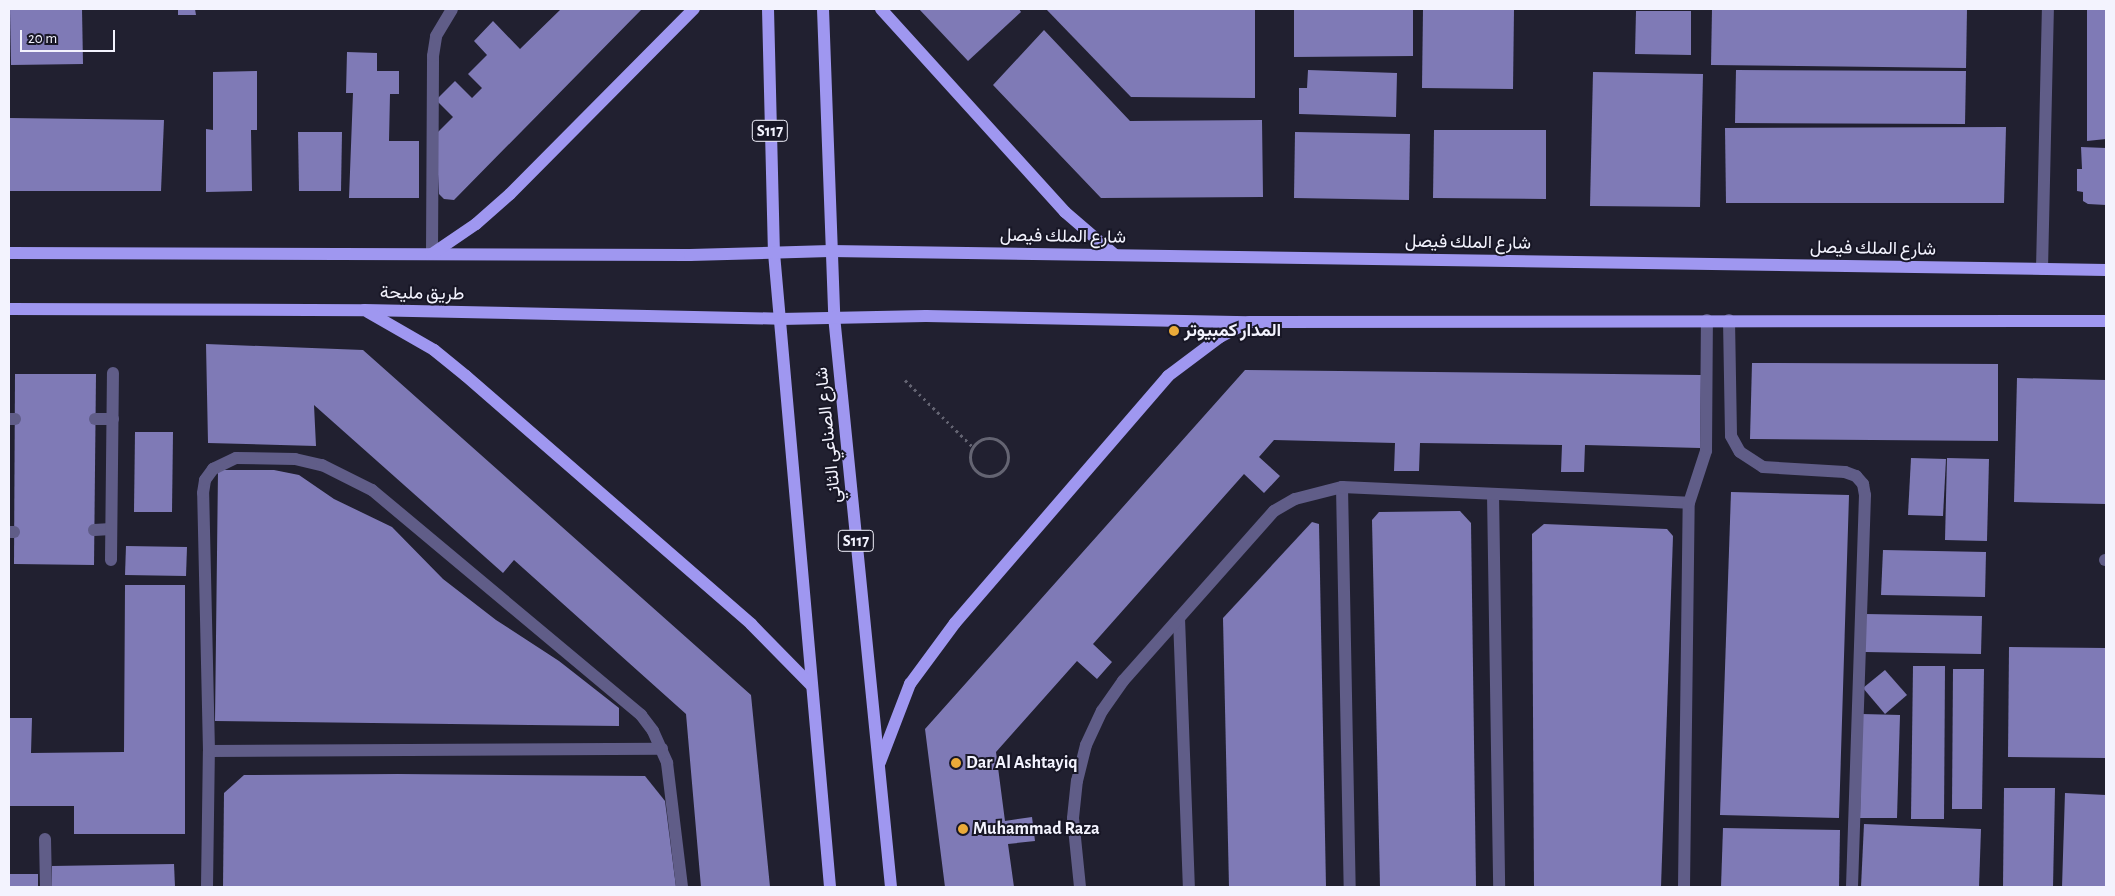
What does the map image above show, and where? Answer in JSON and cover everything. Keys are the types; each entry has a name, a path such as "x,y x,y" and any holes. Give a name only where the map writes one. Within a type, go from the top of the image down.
{"main road":[{"path":"432,254 476,224 510,194 694,9"},
{"name":"S117","path":"768,9 774,253 810,685 830,887"},
{"name":"شارع الصناعي الثاني","path":"823,9 830,251 834,316 891,887"},
{"path":"881,9 1065,212 1115,255"},
{"path":"9,253 432,254 774,253 830,251"},
{"name":"شارع الملك فيصل","path":"830,251 2106,270"},
{"name":"طريق مليحة","path":"9,309 364,310 780,319 834,316"},
{"path":"364,310 414,337 466,376 751,624 810,685"},
{"path":"834,316 1249,322 2106,320"},
{"path":"878,766 910,684 955,623 1168,376 1206,346 1249,322"}],"lane":[{"path":"432,254 433,56 436,36 452,9"},
{"path":"2042,269 2048,9"},
{"path":"1684,887 1689,503 1706,451 1707,320"},
{"path":"1729,320 1731,436 1740,452 1763,466 1845,472 1856,476 1864,490 1852,887"},
{"path":"111,560 113,373"},
{"path":"95,418 113,419"},
{"path":"207,887 209,751 203,493 205,480 213,469 236,458 295,459 322,465 372,490 641,715 662,749 670,777 682,887"},
{"path":"1080,887 1073,818 1077,781 1086,745 1102,711 1123,681 1274,512 1295,499 1342,487 1689,503"},
{"path":"1342,487 1350,887"},
{"path":"1493,494 1499,887"},
{"path":"94,530 112,529"},
{"path":"1179,618 1189,887"},
{"path":"209,751 662,749"},
{"path":"45,839 46,887"}],"path":[{"path":"905,380 973,447"},
{"path":"987,439 1002,443 1007,449 1007,465 994,476 977,472 970,456 973,447 987,439"}],"building":[{"path":"10,9 82,9 83,64 11,65"},
{"path":"178,9 195,9 196,15 178,15"},
{"path":"561,9 642,9 454,200 444,199 439,194 436,134 453,117 436,100 455,81 472,98 482,88 468,74 487,55 474,41 493,21 520,49"},
{"path":"919,9 1019,9 1021,12 968,61"},
{"path":"1046,9 1255,9 1255,98 1131,97"},
{"path":"1294,9 1413,9 1413,56 1294,57"},
{"path":"1423,9 1514,9 1513,89 1422,88"},
{"path":"1712,9 1967,9 1966,68 1711,65"},
{"path":"2087,9 2106,9 2106,139 2087,141"},
{"path":"1636,11 1691,11 1691,55 1635,54"},
{"path":"1044,30 1130,121 1262,120 1263,197 1101,198 993,85"},
{"path":"347,52 377,53 377,71 399,71 399,94 390,94 389,141 419,141 419,198 349,198 353,93 346,93"},
{"path":"1308,70 1397,73 1396,117 1299,114 1299,88 1307,88"},
{"path":"1736,70 1966,71 1965,124 1735,123"},
{"path":"257,71 257,130 251,130 252,191 206,192 206,129 213,130 213,72"},
{"path":"1593,72 1703,74 1700,207 1590,206"},
{"path":"9,118 164,120 161,191 9,191"},
{"path":"2006,127 2004,203 1726,203 1725,128"},
{"path":"1434,130 1546,130 1546,199 1433,198"},
{"path":"298,132 342,132 341,191 299,191"},
{"path":"1295,132 1410,134 1409,200 1294,198"},
{"path":"2081,147 2106,148 2106,205 2088,204 2083,201 2083,192 2077,191 2077,169 2082,169"},
{"path":"206,344 363,350 751,695 770,887 701,887 686,714 514,560 503,573 314,405 316,446 208,443"},
{"path":"1752,363 1998,364 1998,441 1750,439"},
{"path":"1245,370 1701,375 1700,448 1585,445 1584,472 1561,472 1562,445 1420,443 1419,471 1394,471 1395,443 1274,440 1259,457 1280,476 1264,493 1244,474 1093,644 1112,662 1097,679 1077,661 996,752 1005,821 1032,817 1035,841 1008,844 1014,887 945,887 925,729"},
{"path":"15,374 96,374 94,565 14,564"},
{"path":"2017,378 2106,380 2106,504 2014,502"},
{"path":"135,432 173,432 172,512 134,512"},
{"path":"1911,458 1946,459 1943,516 1908,515"},
{"path":"1947,458 1989,459 1987,541 1945,540"},
{"path":"218,470 274,470 299,475 334,499 392,527 443,579 496,620 559,661 619,708 619,726 215,721"},
{"path":"1731,492 1849,495 1839,818 1720,815"},
{"path":"1460,511 1471,523 1476,887 1380,887 1372,520 1379,512"},
{"path":"1312,522 1319,524 1326,887 1229,887 1223,618"},
{"path":"1544,524 1667,529 1673,536 1661,887 1534,887 1532,534"},
{"path":"126,546 187,547 186,576 125,575"},
{"path":"1883,550 1986,552 1985,597 1881,595"},
{"path":"125,585 185,585 185,834 74,834 74,806 9,806 9,718 32,718 31,753 124,752"},
{"path":"1865,614 1982,616 1981,654 1865,652"},
{"path":"2009,647 2106,648 2106,758 2008,757"},
{"path":"1913,666 1945,666 1944,819 1911,819"},
{"path":"1953,669 1984,669 1982,809 1952,809"},
{"path":"1885,670 1907,695 1885,714 1863,688"},
{"path":"1862,714 1900,715 1897,818 1860,818"},
{"path":"244,775 645,776 665,801 676,887 223,887 224,793"},
{"path":"2004,788 2055,788 2053,887 2003,887"},
{"path":"2065,793 2106,795 2106,887 2062,887"},
{"path":"1864,824 1981,829 1979,887 1861,887"},
{"path":"1723,828 1840,830 1839,887 1721,887"},
{"path":"174,864 175,887 52,887 52,866"},
{"path":"9,874 38,874 38,887 9,887"}],"place":[{"name":"المدار کمبیوتر","path":"1174,331"},
{"name":"Dar Al Ashtayiq","path":"956,763"},
{"name":"Muhammad Raza","path":"963,829"}]}
